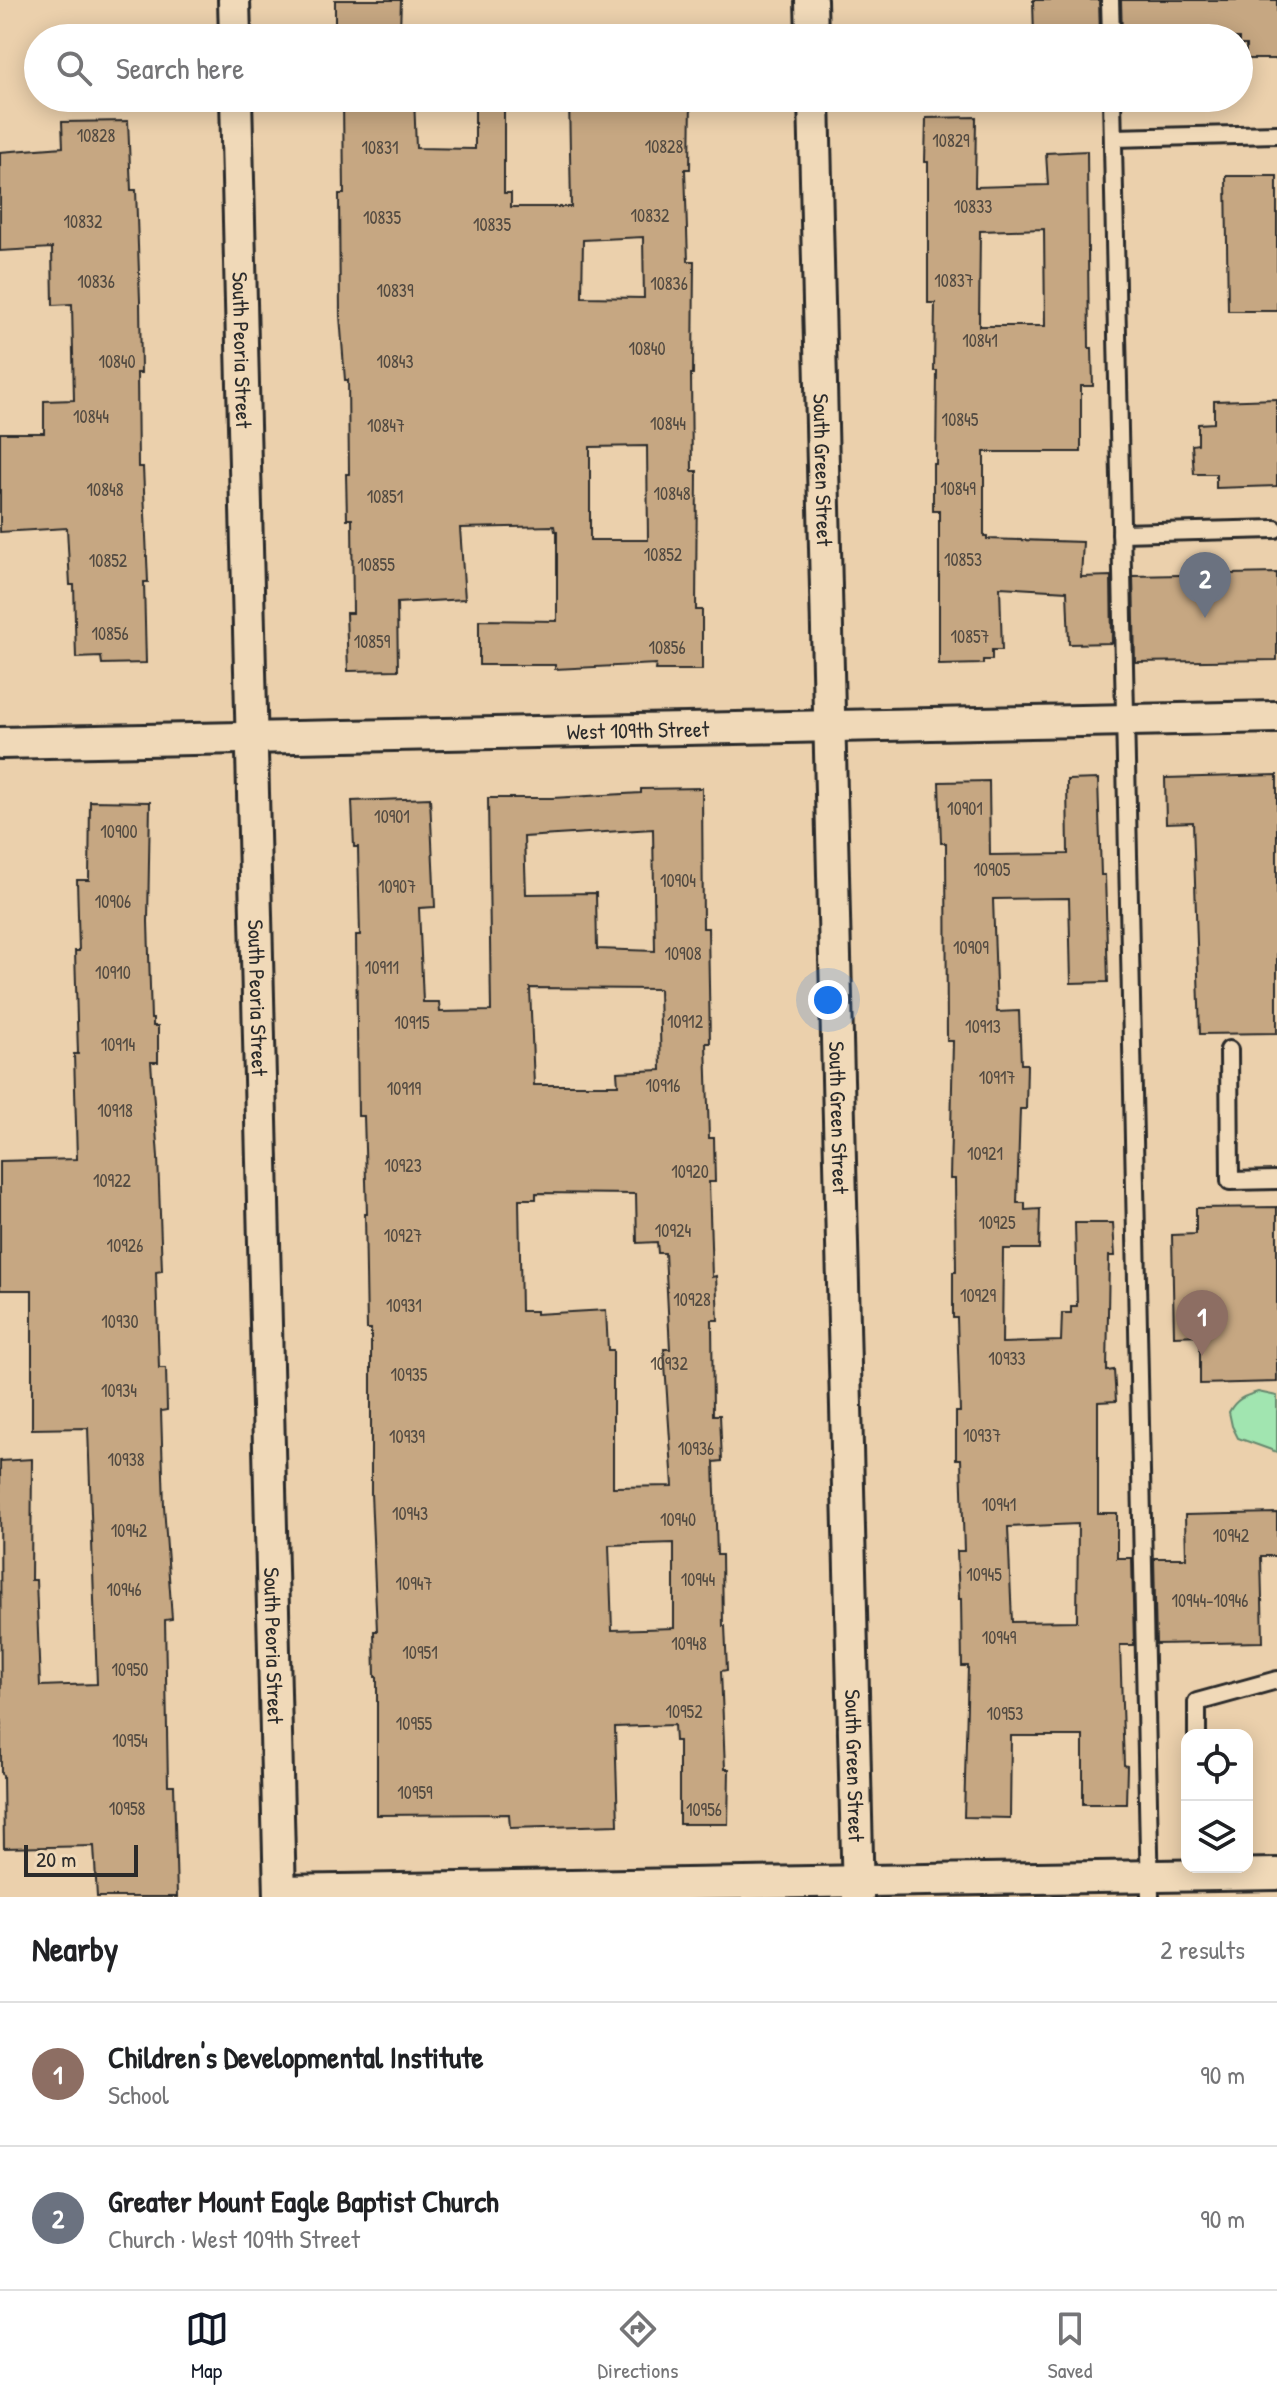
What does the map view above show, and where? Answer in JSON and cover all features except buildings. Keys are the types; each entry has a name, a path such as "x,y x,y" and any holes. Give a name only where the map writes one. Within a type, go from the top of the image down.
{"street":[{"path":"234,0 235,24"},
{"path":"811,0 812,24"},
{"name":"South Peoria Street","path":"236,112 280,1894"},
{"name":"South Green Street","path":"814,112 858,1889"},
{"name":"West 109th Street","path":"0,743 1277,717"},
{"path":"280,1894 1150,1886 1192,1873"},
{"path":"1251,1873 1277,1874"}],"lane":[{"path":"1110,0 1111,24"},
{"path":"1112,112 1150,1886"},
{"path":"1113,138 1277,134"},
{"path":"1121,533 1275,529"},
{"path":"1229,1050 1230,1181 1277,1180"},
{"path":"1197,1729 1197,1702 1277,1680"}],"green space":[{"path":"1258,1392 1277,1396 1277,1452 1238,1438 1232,1426 1229,1412 1235,1404"}],"place":[{"name":"Greater Mount Eagle Baptist Church","path":"1205,618"},
{"name":"Children's Developmental Institute","path":"1202,1356"}]}
